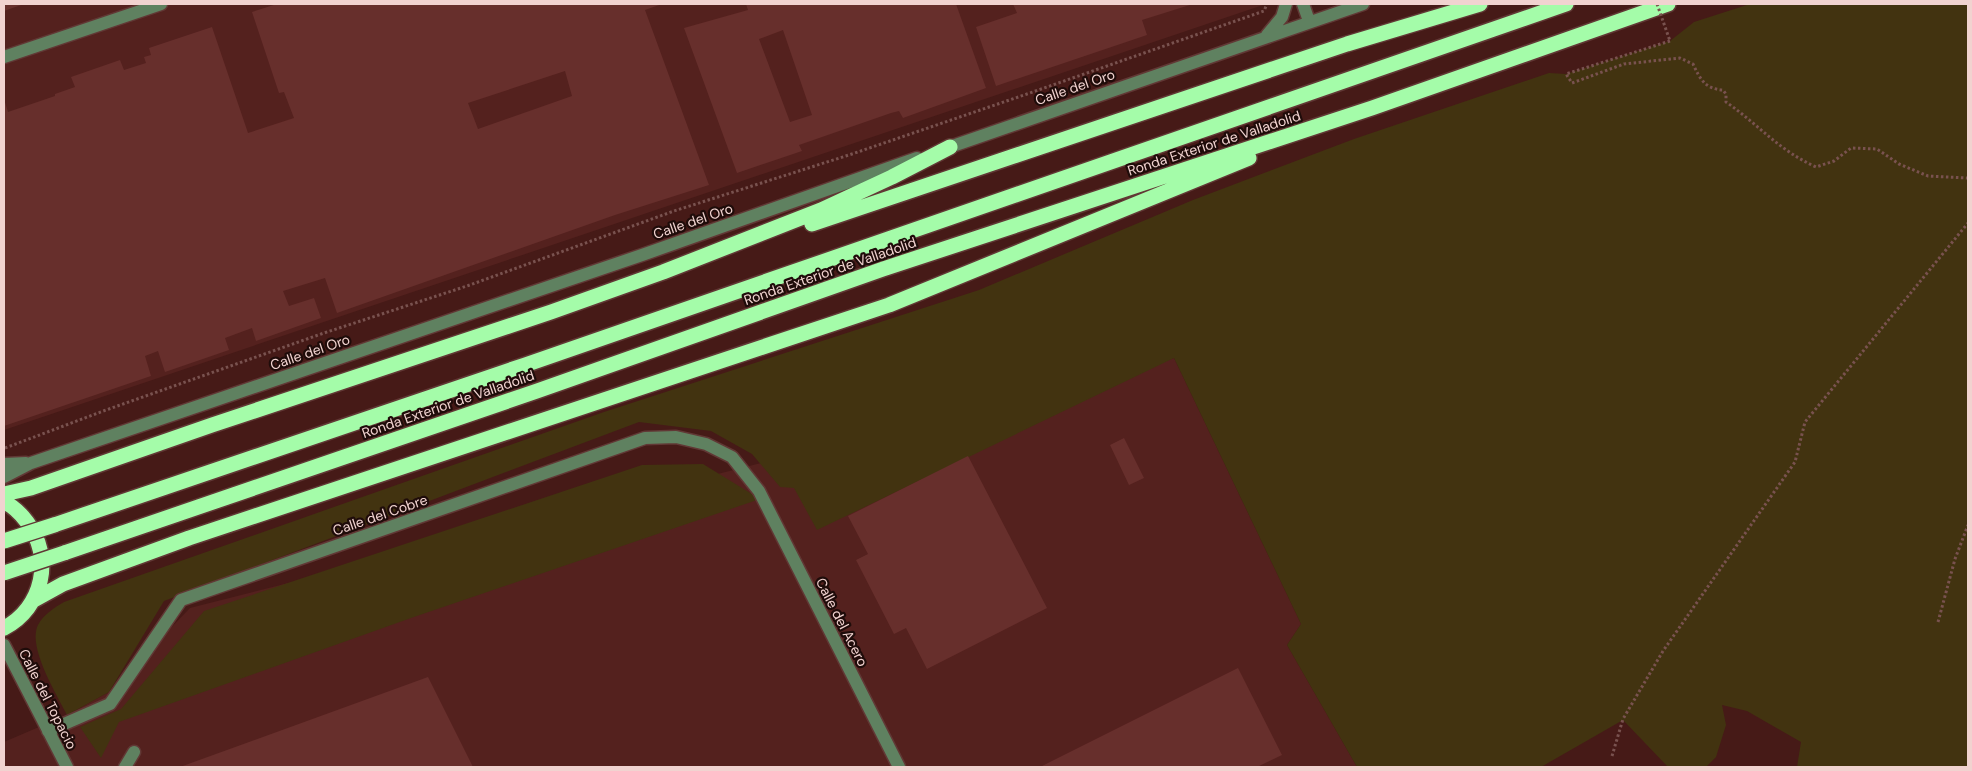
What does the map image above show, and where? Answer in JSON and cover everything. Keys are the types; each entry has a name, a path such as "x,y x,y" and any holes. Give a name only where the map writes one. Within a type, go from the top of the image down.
{"highway":[{"path":"663,272 759,242 1347,44 1480,4"},
{"name":"Ronda Exterior de Valladolid","path":"4,541 544,358 1566,4"},
{"name":"Ronda Exterior de Valladolid","path":"4,573 547,388 883,269 1372,108 1668,4"},
{"path":"34,600 63,584 189,538 889,305 1372,108"},
{"path":"4,494 31,488 212,425 551,312 663,272 820,210 892,177 950,147"},
{"path":"4,502 22,515 33,530 40,546 43,564 41,582 34,600 24,613 4,628"}],"street":[{"path":"4,57 161,4"},
{"path":"1267,36 1282,17 1286,4"},
{"path":"1303,4 1309,21"},
{"name":"Calle del Oro","path":"4,476 31,463 632,258 1354,5"},
{"name":"Calle del Cobre","path":"48,731 110,704 181,600 645,438 676,437 706,444 732,457 759,491"},
{"name":"Calle del Oro","path":"4,464 31,463"},
{"name":"Calle del Acero","path":"759,491 899,767"},
{"name":"Calle del Topacio","path":"4,646 67,767"},
{"path":"125,767 134,752"}],"path":[{"path":"5,448 106,410 324,333 467,286 674,211 852,154 1199,34 1264,11 1267,4"},
{"path":"1657,4 1670,41 1566,74 1572,83 1624,64 1680,58 1694,64 1701,82 1713,90 1723,90 1726,94 1726,102 1763,133 1795,157 1816,167 1834,161 1851,148 1877,149 1900,164 1928,176 1968,178"},
{"path":"1612,756 1624,719 1663,651 1795,462 1805,422 1968,223"},
{"path":"1938,622 1955,559 1968,525"}],"shaded area":[{"path":"4,4 1266,4 4,430"},
{"path":"1750,4 1968,4 1968,767 1797,767 1801,742 1747,711 1722,705 1726,725 1716,757 1706,767 1668,767 1623,720 1541,767 1357,767 1287,645 1301,624 1174,358 817,530 794,488 780,487 752,454 711,431 639,422 164,601 109,692 67,715 45,671 36,646 38,625 46,614 64,602 604,412 979,290 1193,200 1354,139 1549,73 1566,74 1670,41 1694,22"},
{"path":"1174,358 1301,624 1287,645 1357,767 4,767 4,742 67,715 109,692 190,608"},
{"path":"703,464 760,499 411,618 119,722 101,758 80,727 121,709 204,611 642,465"}],"building":[{"path":"4,4 24,4 4,11"},
{"path":"277,4 662,4 645,10 709,185 615,215 337,313 325,278 283,291 289,306 314,298 321,318 256,341 252,328 225,338 229,350 165,372 158,351 145,356 151,376 4,426 4,99 8,112 55,96 55,94 75,87 71,77 120,60 124,70 146,63 144,57 151,55 149,48 212,27 248,133 294,118 284,92 279,93 252,12","holes":["565,71 572,96 478,129 468,103"]},
{"path":"746,4 956,4 986,88 903,118 899,111 891,113 799,145 802,151 737,173 684,28 748,10","holes":["783,30 812,115 790,122 759,39"]},
{"path":"1013,4 1193,4 1142,20 1147,35 996,86 976,27 1017,13"},
{"path":"1124,438 1144,478 1129,485 1110,445"},
{"path":"968,456 1047,608 927,669 906,628 894,634 856,560 868,554 848,516"},
{"path":"1238,668 1282,755 1257,767 1040,767"},
{"path":"428,677 473,767 180,767"}]}
